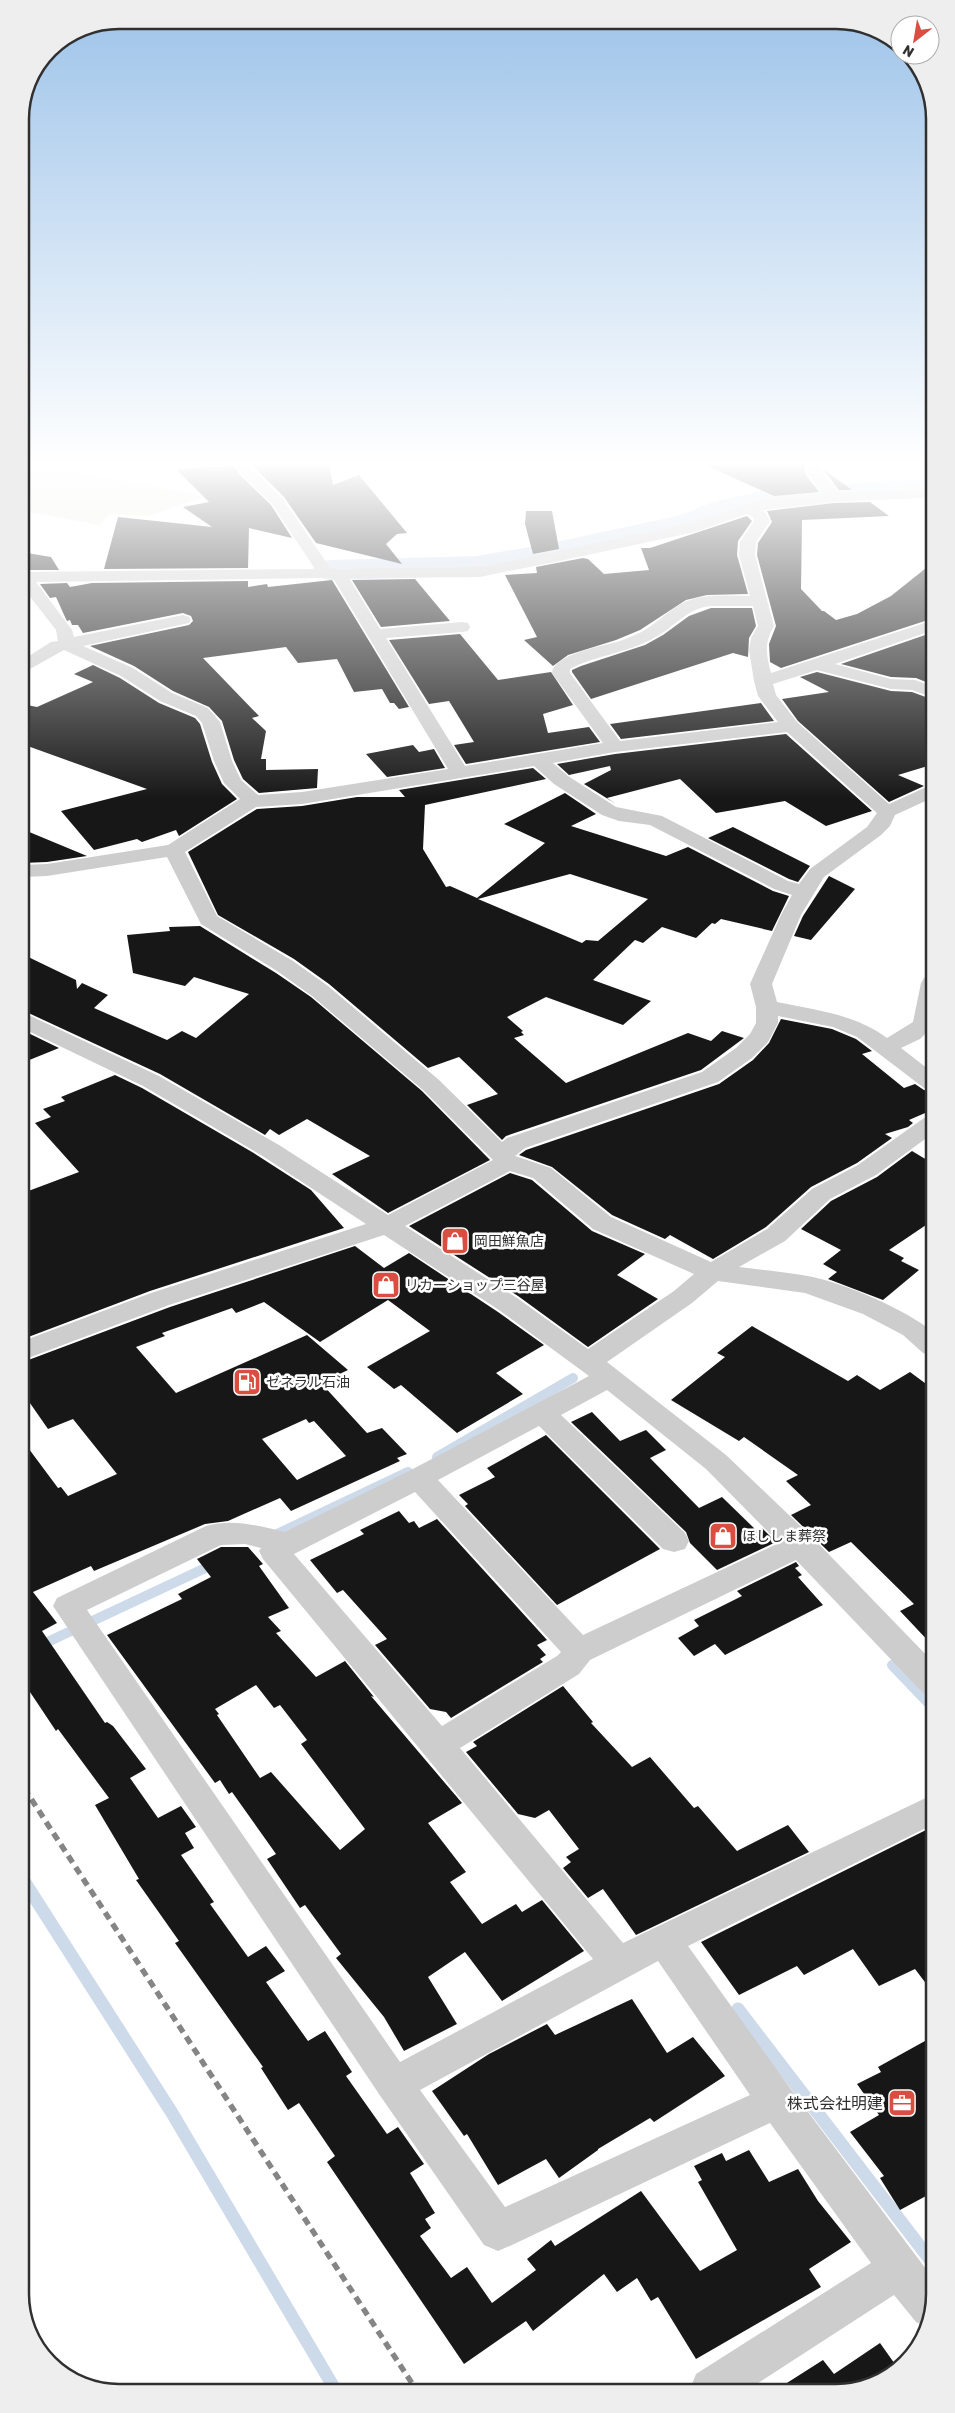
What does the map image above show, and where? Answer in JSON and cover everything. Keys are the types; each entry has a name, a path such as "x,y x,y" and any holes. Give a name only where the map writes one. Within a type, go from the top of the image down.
{"street":[{"path":"29,577 231,574"},
{"path":"330,574 376,634 459,772"},
{"path":"752,574 766,626 759,638 758,650 767,696 791,726 886,812"},
{"path":"29,585 64,630 67,645"},
{"path":"616,747 561,673 562,667 570,662 613,649 649,635 687,606 699,603 759,602"},
{"path":"29,664 57,646 183,620"},
{"path":"376,634 462,627"},
{"path":"763,681 817,665 926,628"},
{"path":"67,645 127,672 166,697 202,712 211,722 223,761 233,782 253,801"},
{"path":"817,665 891,684 915,685 926,690"},
{"path":"29,871 47,870 174,850 241,806 253,801 302,798 616,747 791,726"},
{"path":"539,760 561,780 609,811 619,815 655,820 781,885 804,892"},
{"path":"29,1349 160,1299 388,1225 505,1159 516,1143 710,1077 730,1064 760,1037 768,1023 767,1007 761,984 791,915 817,873 874,831 883,822 886,812 926,794"},
{"path":"174,850 208,920 285,966 320,991 431,1085 505,1159 542,1173 602,1223 712,1272 809,1285 872,1308 912,1330 926,1342"},
{"path":"767,1007 839,1022 864,1032 926,1078"},
{"path":"885,1047 910,1035 924,1022 926,1009"},
{"path":"29,1022 151,1082 270,1150 508,1304 598,1370 716,1462 880,1626 926,1675"},
{"path":"777,2101 498,2231 394,2085 68,1606 217,1534 272,1540 419,1478 542,1413 598,1370 712,1272 776,1235 820,1194 867,1170 926,1127"},
{"path":"542,1413 674,1542"},
{"path":"419,1478 579,1652"},
{"path":"272,1540 274,1550 618,1963"},
{"path":"438,1745 568,1665 579,1652 800,1545"},
{"path":"394,2085 618,1963 926,1812"},
{"path":"664,1941 777,2101 925,2302"},
{"path":"719,2384 899,2268"}],"building":[{"path":"742,574 748,594 707,595 686,600 640,630 616,640 568,655 553,666 524,640 537,637 505,575"},
{"path":"762,574 801,574 801,589 822,611 836,620 857,614 891,596 919,574 926,574 926,621 781,668 770,662 769,644 776,626"},
{"path":"415,579 450,621 381,627 352,580"},
{"path":"332,580 409,707 399,709 394,703 390,703 382,689 354,692 337,659 298,663 286,647 203,658 259,716 252,718 266,731 261,759 266,759 266,770 318,769 317,788 259,793 243,779 234,760 222,721 209,707 173,691 134,666 90,646 189,625 193,621 191,616 183,613 83,633 78,625 72,625 70,620 67,621 56,597 50,598 40,584 67,583 70,587 92,583 248,581 248,587 267,584 268,587"},
{"path":"711,608 752,608 756,626 749,638 748,657 733,653 591,699 572,672 572,670 581,666 645,645 663,635 689,616"},
{"path":"460,634 498,680 551,672 573,705 543,714 548,733 589,727 600,742 466,764 454,745 474,742 449,701 429,704 389,640"},
{"path":"926,635 926,682 916,678 891,677 841,664"},
{"path":"93,665 120,678 159,703 195,718 200,724 212,762 222,784 237,799 179,836 176,830 142,842 137,839 94,850 61,811 147,789 29,747 29,705 37,707 93,682 74,674"},
{"path":"817,672 891,691 912,692 926,697 926,767 898,775 924,786 889,802 798,721 782,699 829,692 800,677"},
{"path":"761,703 774,721 621,739 610,724"},
{"path":"786,734 872,811 826,826 785,801 716,813 680,779 607,798 616,804 584,784 611,770 610,766 569,775 557,764 615,754"},
{"path":"413,745 419,752 434,749 445,768 387,777 366,754"},
{"path":"533,768 546,779 425,805 423,849 446,887 450,886 477,898 545,843 504,824 565,793 596,814 571,826 666,856 688,847 773,891 789,896 772,931 721,919 715,924 712,923 696,938 662,927 643,943 635,940 593,980 651,1001 623,1025 546,997 507,1017 523,1031 521,1032 524,1035 514,1038 566,1083 688,1033 711,1041 722,1031 744,1038 701,1070 506,1136 502,1140 467,1105 498,1094 459,1057 428,1068 329,984 294,959 218,915 188,852 257,809 302,806 357,797 405,797 399,790","holes":["570,874 648,899 598,941 586,940 582,943 478,899"]},
{"path":"733,827 810,866 798,882 708,838"},
{"path":"29,832 87,856 29,863"},
{"path":"829,876 855,889 811,940 794,936 803,916"},
{"path":"200,926 311,997 422,1091 490,1160 388,1213 332,1174 370,1156 307,1119 279,1135 270,1129 265,1135 160,1074 29,1013 29,957 76,980 77,989 82,983 108,995 94,1008 167,1040 182,1031 196,1038 249,994 194,977 185,986 133,973 127,935 170,931 169,927"},
{"path":"781,1019 832,1029 856,1039 872,1051 862,1054 904,1088 915,1084 926,1090 926,1113 909,1120 913,1123 908,1127 885,1134 892,1138 857,1163 811,1187 766,1227 713,1259 670,1235 665,1239 612,1215 552,1167 519,1155 526,1150 719,1084 753,1060 769,1043"},
{"path":"29,1033 59,1048 29,1060"},
{"path":"115,1075 142,1088 252,1152 311,1190 344,1228 150,1291 29,1337 29,1191 79,1172 35,1123 51,1117 43,1109 65,1101 61,1097"},
{"path":"912,1151 926,1159 926,1225 889,1250 904,1258 901,1261 919,1270 883,1300 828,1279 837,1272 823,1264 841,1250 801,1229 831,1201 877,1177"},
{"path":"510,1173 532,1180 592,1231 645,1254 617,1275 658,1299 588,1347 518,1296 409,1226"},
{"path":"355,1246 384,1268 409,1253 544,1345 496,1373 523,1394 457,1433 401,1385 394,1389 367,1367 430,1331 388,1300 320,1342 264,1302 236,1313 232,1308 162,1333 165,1336 136,1347 176,1393 307,1335 348,1370 321,1383 367,1433 382,1428 407,1454 397,1458 400,1461 291,1511 280,1498 228,1521 205,1524 94,1571 91,1566 33,1592 57,1623 42,1631 105,1723 107,1722 113,1726 146,1769 130,1778 158,1818 181,1806 196,1827 185,1833 194,1848 181,1855 214,1902 210,1904 248,1957 266,1946 285,1971 266,1982 308,2041 325,2031 352,2072 346,2076 387,2134 398,2127 424,2164 410,2173 435,2213 425,2219 431,2228 420,2236 451,2278 467,2267 492,2303 536,2270 527,2259 551,2240 555,2246 641,2191 700,2271 737,2250 698,2182 702,2180 694,2166 722,2153 726,2161 749,2150 769,2182 798,2169 818,2201 851,2242 809,2269 821,2287 696,2359 658,2297 651,2301 637,2278 617,2292 604,2274 533,2331 526,2321 464,2364 327,2162 335,2156 299,2103 288,2110 261,2068 263,2067 175,1943 179,1941 136,1880 139,1879 95,1805 109,1798 58,1729 56,1731 29,1690 29,1449 58,1488 61,1487 68,1496 117,1474 73,1419 48,1429 29,1402 29,1360 170,1307","holes":["306,1419 309,1423 314,1421 346,1456 297,1480 262,1439"]},
{"path":"752,1326 848,1381 857,1375 880,1390 910,1372 926,1384 926,1639 900,1611 914,1604 851,1542 829,1552 791,1515 811,1505 786,1481 798,1475 744,1437 739,1441 671,1400 725,1357 717,1353"},
{"path":"592,1412 620,1441 646,1430 666,1450 650,1458 699,1508 722,1497 757,1531 762,1528 776,1542 717,1570 690,1543 686,1532 571,1422"},
{"path":"546,1435 660,1549 557,1605 465,1506 468,1504 459,1495 495,1477 487,1468"},
{"path":"399,1511 409,1523 414,1521 419,1528 437,1519 547,1640 537,1645 546,1655 540,1659 543,1662 451,1718 446,1712 430,1709 375,1645 387,1639 343,1590 337,1593 310,1560 364,1534 360,1530"},
{"path":"221,1547 248,1547 263,1564 259,1566 289,1608 268,1617 281,1631 276,1633 316,1677 345,1661 374,1697 371,1696 462,1803 428,1823 466,1872 450,1882 482,1924 516,1904 522,1912 542,1900 584,1951 502,2001 465,1952 428,1977 457,2024 404,2051 384,2017 336,1958 341,1954 305,1905 300,1908 267,1859 276,1854 232,1792 229,1794 220,1780 215,1783 107,1635 182,1599 178,1594 211,1577 197,1559","holes":["256,1685 274,1708 280,1705 307,1740 301,1744 365,1829 340,1850 271,1772 260,1778 217,1715 219,1714 215,1709"]},
{"path":"796,1562 799,1566 795,1568 802,1575 798,1577 823,1605 725,1655 715,1644 694,1656 678,1638 699,1626 694,1620 742,1596 737,1591"},
{"path":"563,1686 593,1722 591,1723 632,1767 650,1757 694,1808 698,1806 737,1851 788,1825 809,1852 636,1935 603,1889 588,1898 563,1868 571,1862 566,1857 579,1849 549,1810 535,1818 518,1814 466,1752 477,1746 473,1742"},
{"path":"926,1830 926,1983 915,1969 879,1986 853,1949 804,1975 797,1966 739,1995 701,1942"},
{"path":"632,1999 667,2053 693,2037 725,2076 654,2122 650,2118 598,2149 559,2178 546,2159 498,2185 467,2134 464,2136 432,2091 489,2054 547,2024 555,2035"},
{"path":"926,2040 926,2196 900,2210 880,2178 884,2176 850,2132 879,2115 857,2084 881,2072 878,2067"},
{"path":"880,2343 894,2363 881,2372 860,2381 836,2384 785,2384 823,2360 834,2374"}],"waterway":[{"path":"437,1457 573,1378"},
{"path":"273,1536 408,1472"},
{"path":"29,1651 214,1564"},
{"path":"892,1665 926,1701"},
{"path":"29,1889 172,2113 332,2384"},
{"path":"738,2009 926,2254"}],"railway":[{"path":"29,1796 412,2384"}],"place":[{"name":"岡田鮮魚店","path":"455,1241"},
{"name":"リカーショップ三谷屋","path":"386,1285"},
{"name":"ゼネラル石油","path":"247,1382"},
{"name":"ほししま葬祭","path":"723,1536"},
{"name":"株式会社明建","path":"902,2103"}]}
